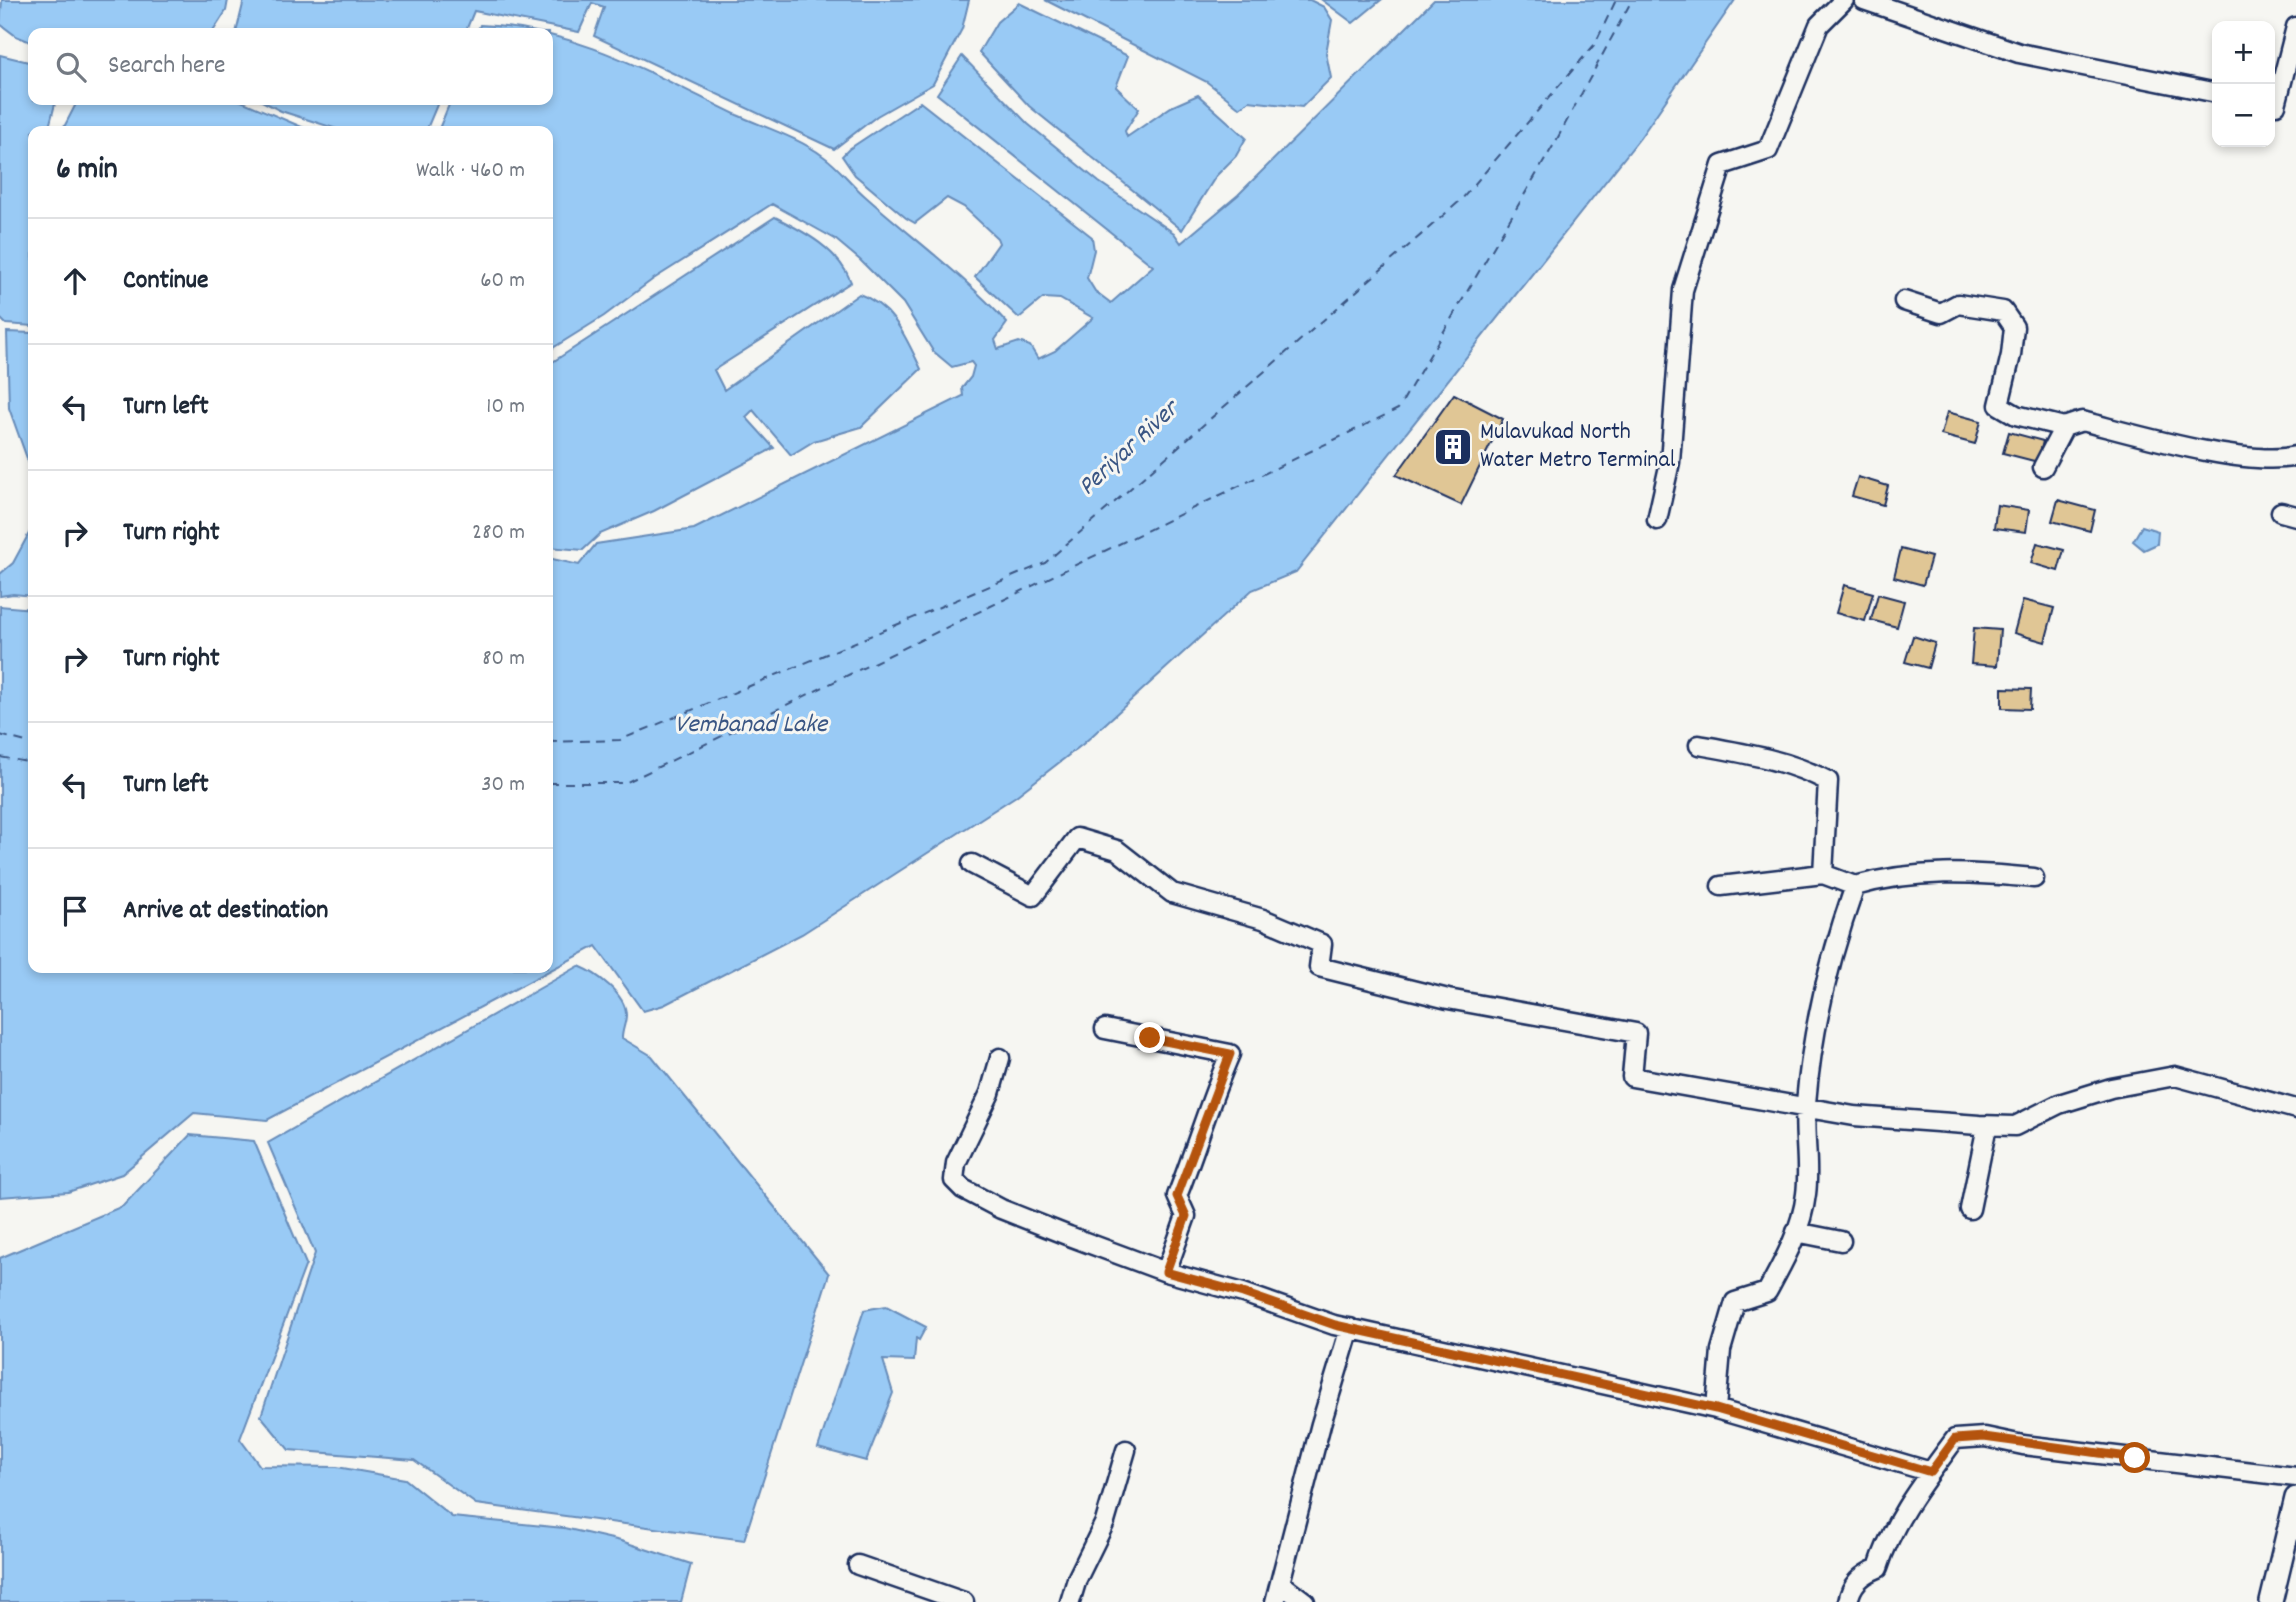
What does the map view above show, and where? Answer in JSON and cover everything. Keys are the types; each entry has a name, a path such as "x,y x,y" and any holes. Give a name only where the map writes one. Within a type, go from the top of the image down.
{"street":[{"path":"1657,520 1670,462 1683,290 1722,165 1768,150 1819,25 1844,0"},
{"path":"1864,0 2019,53 2212,92"},
{"path":"2275,105 2296,27"},
{"path":"1904,301 1941,313 1958,304 2003,311 2014,327 2011,355 1999,405 2015,415 2064,427 2082,421 2231,454 2278,460 2296,456"},
{"path":"2043,467 2064,427"},
{"path":"1699,745 1763,757 1803,768 1828,781 1823,874"},
{"path":"972,864 1033,896 1077,838 1117,850 1172,893 1264,919 1322,944 1319,967 1448,999 1636,1033 1632,1077 1854,1116 1987,1126 2015,1126 2059,1104 2111,1088 2175,1076 2296,1109"},
{"path":"1721,886 1823,874 1855,886 1889,877 1956,872 2034,878"},
{"path":"1716,1409 1721,1350 1735,1302 1767,1292 1791,1248 1806,1195 1805,1107 1812,1052 1836,939 1855,886"},
{"path":"1105,1028 1230,1054 1177,1196 1186,1216 1166,1272"},
{"path":"1000,1058 990,1093 956,1163 954,1180 963,1189 1001,1209 1166,1272 1350,1328 1716,1409 1931,1472"},
{"path":"1970,1209 1987,1126"},
{"path":"1796,1232 1841,1241"},
{"path":"1275,1602 1321,1424 1350,1328"},
{"path":"1848,1602 1851,1589 1865,1573 1878,1568 1885,1543 1955,1439 1984,1437 2023,1445 2296,1477"},
{"path":"1070,1602 1077,1579 1105,1521 1126,1450"},
{"path":"2270,1602 2296,1498"},
{"path":"858,1566 964,1602"},
{"path":"1280,1583 1305,1602"}],"water":[{"path":"2,0 228,0 226,11 215,28 28,28 28,41 0,24"},
{"path":"244,0 969,0 962,29 933,84 877,116 834,149 594,36 604,7 592,3 579,32 474,11 467,28 237,28"},
{"path":"1045,0 1310,0 1324,7 1332,20 1326,53 1331,78 1302,107 1249,101 1240,108 1207,82"},
{"path":"1322,0 1381,0 1353,23"},
{"name":"Vembanad Lake","path":"1434,0 1735,0 1640,138 1296,572 1252,590 1083,744 1016,796 802,934 664,1005 643,1011 596,946 553,969 553,559 579,565 596,544 694,529 963,396 962,388 971,377 974,366 971,362 952,367 933,351 903,303 860,260 835,239 772,204 652,280 604,316 553,348 553,126 440,126 449,105 553,105 553,36 613,56 792,138 829,160 865,196 956,273 1007,323 995,340 998,349 1019,342 1030,346 1038,359 1055,351 1093,318 1060,299 1043,298 1019,318 975,277 999,243 964,207 947,198 915,223 855,175 842,156 920,102 1092,237 1094,250 1087,278 1095,291 1111,303 1153,266 937,94 962,56 1028,124 1099,182 1174,233 1181,243 1238,195"},
{"path":"1019,3 1128,56 1116,87 1139,109 1125,131 1127,137 1171,107 1198,95 1246,138 1236,156 1216,176 1182,230 1029,106 979,52 997,22"},
{"path":"480,25 515,28 479,28"},
{"path":"0,55 28,62 28,105 55,105 49,126 28,126 28,326 6,324 0,318"},
{"path":"75,105 251,105 299,126 65,126"},
{"path":"270,105 437,105 428,126 328,126"},
{"path":"775,217 830,251 851,282 714,370 724,390 859,294 881,306 898,324 921,369 861,427 814,441 791,455 753,410 746,417 774,448 654,511 600,534 583,550 553,547 553,362"},
{"path":"7,332 28,333 28,461 9,408"},
{"path":"2142,526 2158,531 2157,544 2144,550 2133,541"},
{"path":"28,535 28,596 0,596 0,574 13,563"},
{"name":"Vembanad Lake","path":"0,606 28,609 28,973 545,973 267,1120 194,1113 122,1174 68,1192 0,1197"},
{"path":"579,966 616,992 625,1007 622,1038 652,1056 829,1274 744,1540 476,1504 414,1460 289,1450 261,1416 315,1253 268,1143"},
{"path":"190,1135 254,1141 306,1264 240,1439 260,1466 337,1467 405,1479 452,1517 564,1528 621,1541 691,1564 681,1602 0,1602 0,1258 123,1206"},
{"path":"886,1306 926,1327 919,1340 916,1338 914,1361 883,1360 893,1393 866,1461 818,1448 864,1310"}],"building":[{"name":"Mulavukad North Water Metro Terminal","path":"1454,394 1503,419 1461,505 1396,475"},
{"path":"1947,412 1981,421 1975,444 1941,435"},
{"path":"2009,432 2043,441 2038,462 2003,453"},
{"path":"1858,477 1888,486 1883,505 1852,496"},
{"path":"2058,500 2095,510 2090,531 2052,521"},
{"path":"1997,505 2029,510 2026,532 1994,528"},
{"path":"2037,543 2064,550 2058,571 2031,563"},
{"path":"1901,549 1931,557 1923,585 1894,577"},
{"path":"1844,585 1873,593 1865,621 1836,613"},
{"path":"1878,594 1904,601 1897,627 1871,620"},
{"path":"2023,600 2054,608 2045,642 2014,633"},
{"path":"1974,628 2000,630 1997,666 1971,664"},
{"path":"1913,636 1935,643 1928,668 1905,662"},
{"path":"2002,688 2031,689 2030,709 2002,708"}],"ferry route":[{"path":"553,742 620,740 1045,563 1461,200 1595,44 1616,0"},
{"path":"553,783 625,783 1398,409 1556,141 1632,0"},
{"path":"0,735 28,743"},
{"path":"0,757 28,762"}],"place":[{"name":"Mulavukad North Water Metro Terminal","path":"1453,447"}],"route":[{"path":"1150,1038 1230,1054 1209,1104 1203,1129 1177,1196 1186,1216 1166,1272 1243,1293 1335,1325 1716,1409 1788,1432 1826,1439 1931,1472 1955,1439 1984,1437 2023,1445 2135,1458"}],"water label":[{"name":"Periyar River","path":"1129,449"}]}
